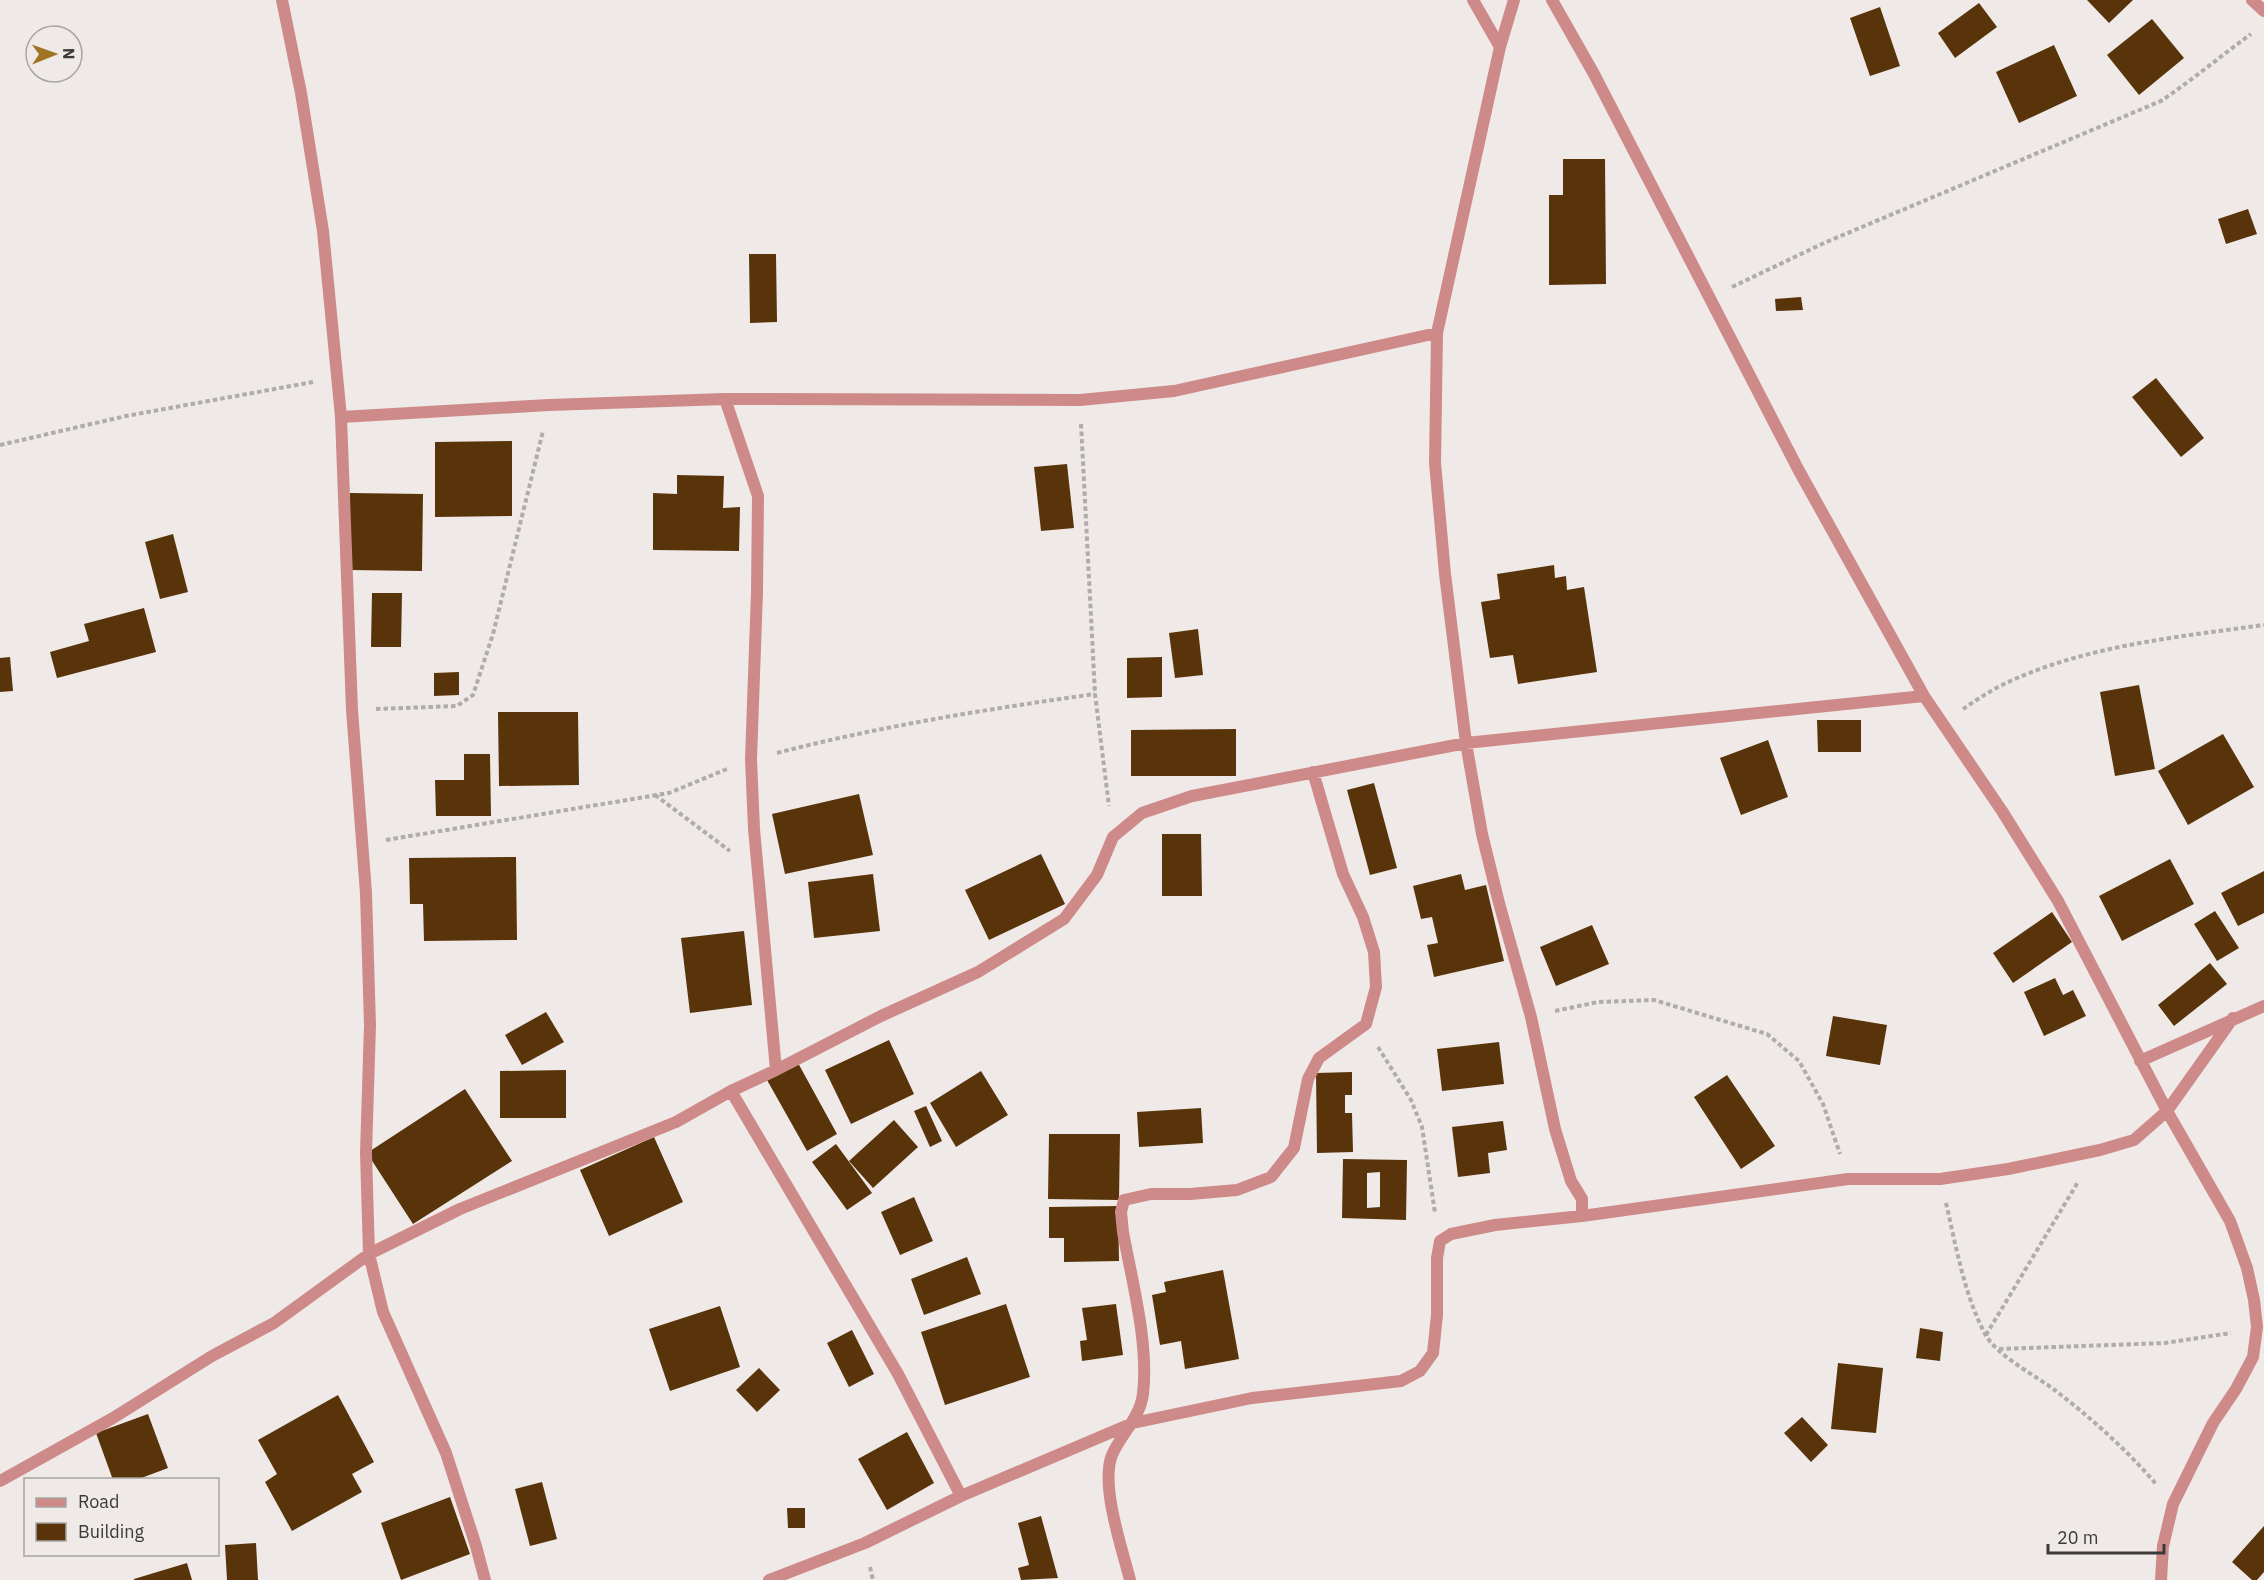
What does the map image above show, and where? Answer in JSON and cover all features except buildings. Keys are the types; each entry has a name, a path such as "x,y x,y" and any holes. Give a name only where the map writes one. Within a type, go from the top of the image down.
{"street":[{"path":"282,0 301,93 323,231 342,417 352,710 366,893 370,1025 366,1153 369,1254 383,1312 446,1453 485,1580"},
{"path":"1473,0 1500,47"},
{"path":"1514,0 1500,47 1437,333 1435,464 1445,574 1466,743 1482,834 1531,1017 1555,1129 1571,1181 1582,1199 1582,1216"},
{"path":"1552,0 1594,74 1711,297 1798,469 1924,696 2058,901 2140,1061 2230,1221 2247,1269 2254,1300 2259,1353 2213,1423 2173,1504 2163,1546 2161,1580"},
{"path":"2252,0 2264,11"},
{"path":"342,417 549,405 725,399 1080,400 1174,391 1437,333"},
{"path":"725,399 758,496 751,759 776,1070"},
{"path":"0,1481 113,1418 212,1356 274,1323 369,1254 460,1209 676,1122 731,1091 880,1016 978,972 1064,919 1097,875 1113,837 1142,813 1191,796 1466,743 1924,696"},
{"path":"1130,1580 1110,1499 1108,1477 1112,1455 1132,1423 1143,1398 1145,1374 1143,1349 1120,1212 1124,1200 1151,1194 1190,1194 1237,1190 1271,1178 1294,1148 1308,1079 1319,1058 1366,1024 1376,987 1374,952 1363,917 1343,874 1313,772"},
{"path":"2140,1061 2264,1006"},
{"path":"769,1580 865,1543 961,1496 1132,1423 1252,1398 1401,1381 1420,1371 1433,1353 1437,1315 1437,1258 1440,1241 1451,1234 1468,1229 1582,1216 1848,1179 1940,1179 2008,1169 2100,1150 2134,1140 2167,1111 2234,1018"},
{"path":"731,1091 898,1374 961,1496"}],"path":[{"path":"1711,297 1824,243 2161,101 2188,83 2254,31"},
{"path":"0,445 126,416 338,378"},
{"path":"1080,400 1095,694 1113,837"},
{"path":"352,710 425,709 457,705 473,695 493,634 549,405"},
{"path":"1941,722 2001,686 2066,660 2158,640 2264,625"},
{"path":"362,844 669,793 751,759 841,736 1095,694"},
{"path":"655,795 759,873"},
{"path":"1531,1017 1598,1002 1654,1000 1767,1034 1799,1062 1823,1104 1848,1179"},
{"path":"1366,1024 1388,1065 1411,1100 1422,1126 1440,1241"},
{"path":"1986,1335 2064,1202 2100,1150"},
{"path":"1940,1179 1962,1272 1986,1335 1998,1349 2057,1391 2107,1436 2148,1475 2173,1504"},
{"path":"1998,1349 2165,1343 2257,1327"}]}
